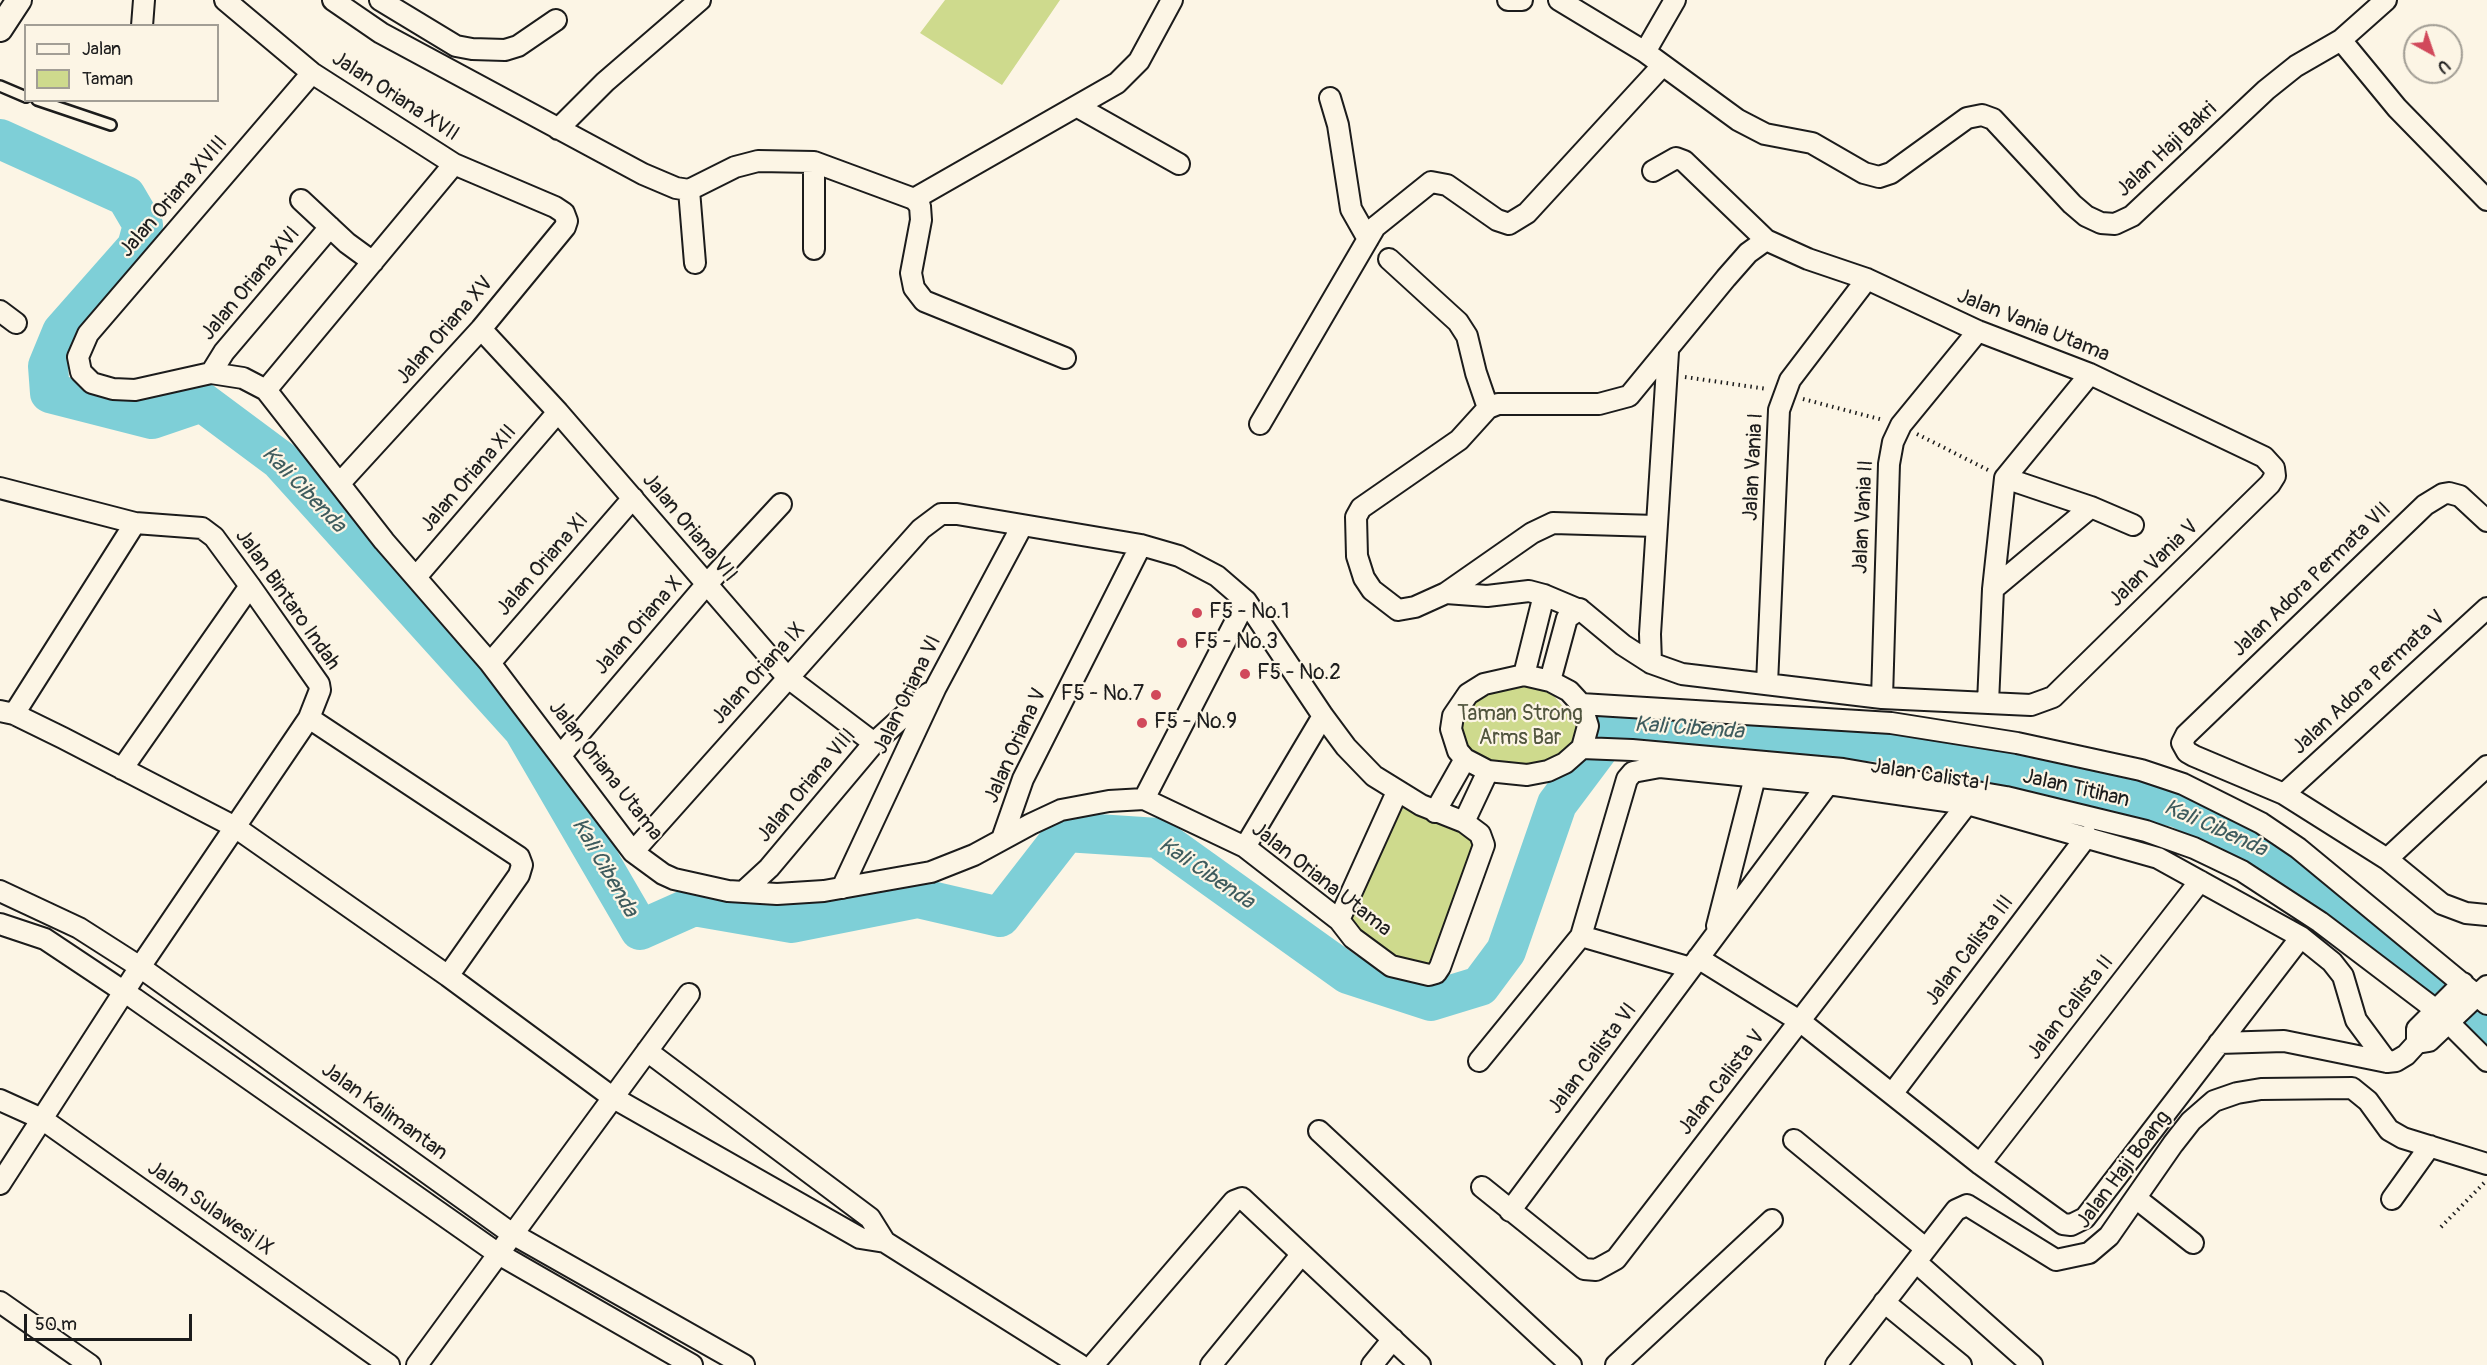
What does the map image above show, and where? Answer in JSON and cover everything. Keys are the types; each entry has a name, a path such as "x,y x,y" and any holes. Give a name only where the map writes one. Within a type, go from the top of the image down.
{"street":[{"path":"0,29 19,0"},
{"path":"142,24 144,0"},
{"name":"Jalan Oriana XVII","path":"225,0 312,73 454,164 555,207"},
{"path":"333,0 381,33 558,129 643,174 683,189 735,167 758,161 814,162 914,199 920,206 921,220 911,273 914,288 924,301 1065,358"},
{"path":"380,0 456,46 472,49 505,50 519,46 556,20"},
{"path":"558,129 605,82 700,0"},
{"path":"914,199 1078,107 1117,82 1139,61 1172,0"},
{"path":"1508,0 1522,0"},
{"path":"1260,424 1375,226 1431,182 1447,185 1497,220 1509,224 1527,213 1662,66 1645,52 1580,10 1559,0"},
{"path":"1645,52 1675,0"},
{"path":"2386,0 2341,40 2397,108 2487,200"},
{"name":"Jalan Haji Bakri","path":"1662,66 1738,120 1765,134 1812,143 1864,173 1879,177 1891,173 1967,118 1982,115 1993,119 2007,131 2072,204 2086,216 2100,223 2115,224 2132,216 2266,90 2296,66 2341,40"},
{"name":"Jalan Oriana XVIII","path":"78,357 88,334 312,73"},
{"path":"1330,98 1338,125 1352,209 1368,239"},
{"path":"1078,107 1179,164"},
{"name":"Jalan Vania Utama","path":"1653,171 1676,158 1684,161 1766,240 1808,259 1868,279 1978,331 2090,374 2264,457 2274,468"},
{"path":"814,162 814,249"},
{"path":"266,390 454,164"},
{"path":"683,189 695,263"},
{"name":"Jalan Oriana XVI","path":"301,200 373,262"},
{"name":"Jalan Oriana XV","path":"340,483 481,330 565,227 567,220 564,213 555,207"},
{"name":"Jalan Oriana XVI","path":"211,373 224,351 330,227"},
{"path":"1629,396 1668,352 1726,278 1748,254 1766,240"},
{"path":"1389,259 1458,322 1467,336 1488,408"},
{"name":"Jalan Vania I","path":"1767,684 1779,410 1790,380 1868,279"},
{"path":"0,311 16,322"},
{"name":"Jalan Oriana VII","path":"481,330 558,412 705,586 787,677 874,743"},
{"name":"Jalan Vania II","path":"1882,698 1889,464 1893,442 1901,426 1978,331"},
{"path":"1651,663 1656,526 1668,352"},
{"name":"Jalan Oriana Utama","path":"78,357 81,372 92,383 113,389 135,390 211,373 243,378 266,390 416,577 490,663 633,852 674,879 743,892 777,894 842,888 931,872 974,855 1061,810 1108,801 1144,799 1245,847 1339,920 1353,938 1391,966 1420,974 1436,974 1484,845 1480,834 1464,822 1435,812 1396,792 1374,776 1346,747 1323,716 1246,601 1217,576 1179,556 1141,545 949,514 941,514 921,529"},
{"path":"1446,593 1487,596 1529,591 1544,595 1580,609 1623,645 1651,663 1682,674 1882,698 1988,703 1994,589 2005,478 2090,374"},
{"path":"1656,526 1553,523 1532,533 1446,593 1415,607 1398,610 1384,602 1364,578 1357,556 1356,517 1368,503 1460,440 1488,408 1512,402 1599,404 1629,396 1664,396"},
{"name":"Jalan Oriana XII","path":"416,577 558,412"},
{"name":"Jalan Vania V","path":"1988,703 2031,705 2049,700 2060,691 2270,484 2275,476 2274,468"},
{"path":"2005,478 2091,507 2133,525"},
{"name":"Jalan Bintaro Indah","path":"1,491 135,523 202,528 213,537 250,586 319,684 319,696 309,718"},
{"name":"Jalan Adora Permata VII","path":"2284,794 2187,752 2182,743 2186,735 2425,505 2443,494 2450,493 2460,496 2487,521"},
{"name":"Jalan Oriana XI","path":"490,663 633,498"},
{"name":"Jalan Oriana X","path":"561,755 705,586 781,504"},
{"path":"1994,589 2091,507"},
{"path":"135,523 7,713 235,827 448,976 612,1097 860,1238 885,1242 1080,1365"},
{"name":"Jalan Oriana VI","path":"842,888 936,687 1022,526"},
{"name":"Jalan Oriana IX","path":"633,852 921,529"},
{"name":"Jalan Oriana V","path":"1002,839 1023,779 1141,545"},
{"path":"122,769 250,586"},
{"path":"1524,675 1544,595"},
{"path":"1144,799 1246,601"},
{"name":"Jalan Adora Permata V","path":"2284,794 2487,608"},
{"path":"1551,681 1567,618 1580,609"},
{"path":"1524,675 1551,681 1569,691 1581,704 1588,726 1582,748 1565,763 1548,771 1527,775 1488,771 1465,759 1453,743 1450,729 1458,705 1468,694 1484,684 1524,675"},
{"name":"Jalan Oriana VIII","path":"743,892 769,868 874,743 936,687"},
{"name":"Jalan Titihan","path":"1581,704 1891,723 2017,743 2141,770 2183,784 2261,823 2298,848 2474,992"},
{"path":"1245,847 1323,716"},
{"path":"0,1184 140,967 309,718 519,857 522,865 519,875 448,976"},
{"name":"Jalan Titihan","path":"1582,748 1632,750 1842,769 2006,797 2146,831 2194,848 2242,871 2319,922 2445,1014 2487,1061"},
{"path":"1435,812 1465,759"},
{"path":"2387,859 2487,766"},
{"name":"Jalan Calista I","path":"1581,936 1622,793 1627,779 1633,772 1660,767 1828,784 1967,804 2087,836 2158,858 2301,937 2339,969 2356,1020 2387,1062"},
{"path":"1464,822 1488,771"},
{"name":"Jalan Calista VI","path":"1715,936 1755,777"},
{"name":"Jalan Calista VI","path":"1510,1211 1828,784"},
{"path":"1339,920 1396,792"},
{"path":"2284,794 2387,859 2442,904 2466,913 2487,915"},
{"name":"Jalan Calista V","path":"1482,1187 1575,1264 1596,1270 1606,1267 1616,1259 1801,1022 1967,804"},
{"name":"Jalan Calista III","path":"1892,1094 2087,836"},
{"name":"Jalan Calista II","path":"1980,1164 2200,881"},
{"name":"Jalan Kalimantan","path":"0,891 79,928 140,967 511,1233 744,1365"},
{"path":"0,924 45,939 497,1253 692,1365"},
{"path":"1479,1061 1581,936 1695,963 1801,1022 1980,1164 2063,1224 2078,1223 2085,1218 2301,937"},
{"path":"2219,1043 2284,1041 2387,1062 2401,1059 2417,1043 2429,1041 2445,1014 2474,992"},
{"path":"417,1365 511,1233 689,994"},
{"path":"647,1051 870,1218 885,1242"},
{"name":"Jalan Haji Boang","path":"1921,1255 1956,1210 1967,1205 2056,1260 2089,1253 2109,1236 2173,1144 2192,1121 2214,1101 2237,1093 2261,1089 2352,1088 2368,1101 2389,1130 2403,1138 2487,1164"},
{"name":"Jalan Sulawesi IX","path":"0,1100 42,1119 389,1365"},
{"path":"1319,1131 1571,1365"},
{"path":"1794,1140 1921,1255 2032,1365"},
{"path":"2392,1199 2430,1146"},
{"path":"1093,1365 1234,1201 1242,1198 1420,1365"},
{"path":"2136,1199 2193,1243"},
{"path":"1616,1365 1772,1220"},
{"path":"1211,1365 1301,1255"},
{"path":"1836,1365 1921,1255"},
{"path":"0,1302 90,1365"},
{"path":"1884,1302 1961,1365"},
{"path":"1372,1365 1393,1339"}],"lane":[{"path":"0,86 24,96"},
{"path":"43,102 111,125"}],"path":[{"path":"1665,375 1784,393 1901,426 2005,478"},
{"path":"2441,1227 2487,1180"}],"green space":[{"path":"945,0 1060,0 1002,85 920,33"},
{"name":"Taman Strong Arms Bar","path":"1538,677 1587,735 1565,763 1488,771 1451,729 1468,694"},
{"path":"1399,798 1475,836 1434,971 1393,962 1343,919"}],"waterway":[{"name":"Kali Cibenda","path":"0,139 126,196 143,225 137,247 62,332 48,366 50,393 152,419 202,402 280,460 523,729 640,930 694,906 792,923 918,898 1000,917 1066,832 1158,838 1348,974 1431,1001 1480,986 1506,951 1557,804 1617,724 1896,743 2179,808 2283,860 2487,1031"}],"place":[{"name":"F5 - No.1","path":"1197,613"},
{"name":"F5 - No.3","path":"1182,643"},
{"name":"F5 - No.2","path":"1245,674"},
{"name":"F5 - No.7","path":"1156,695"},
{"name":"F5 - No.9","path":"1142,723"}]}
